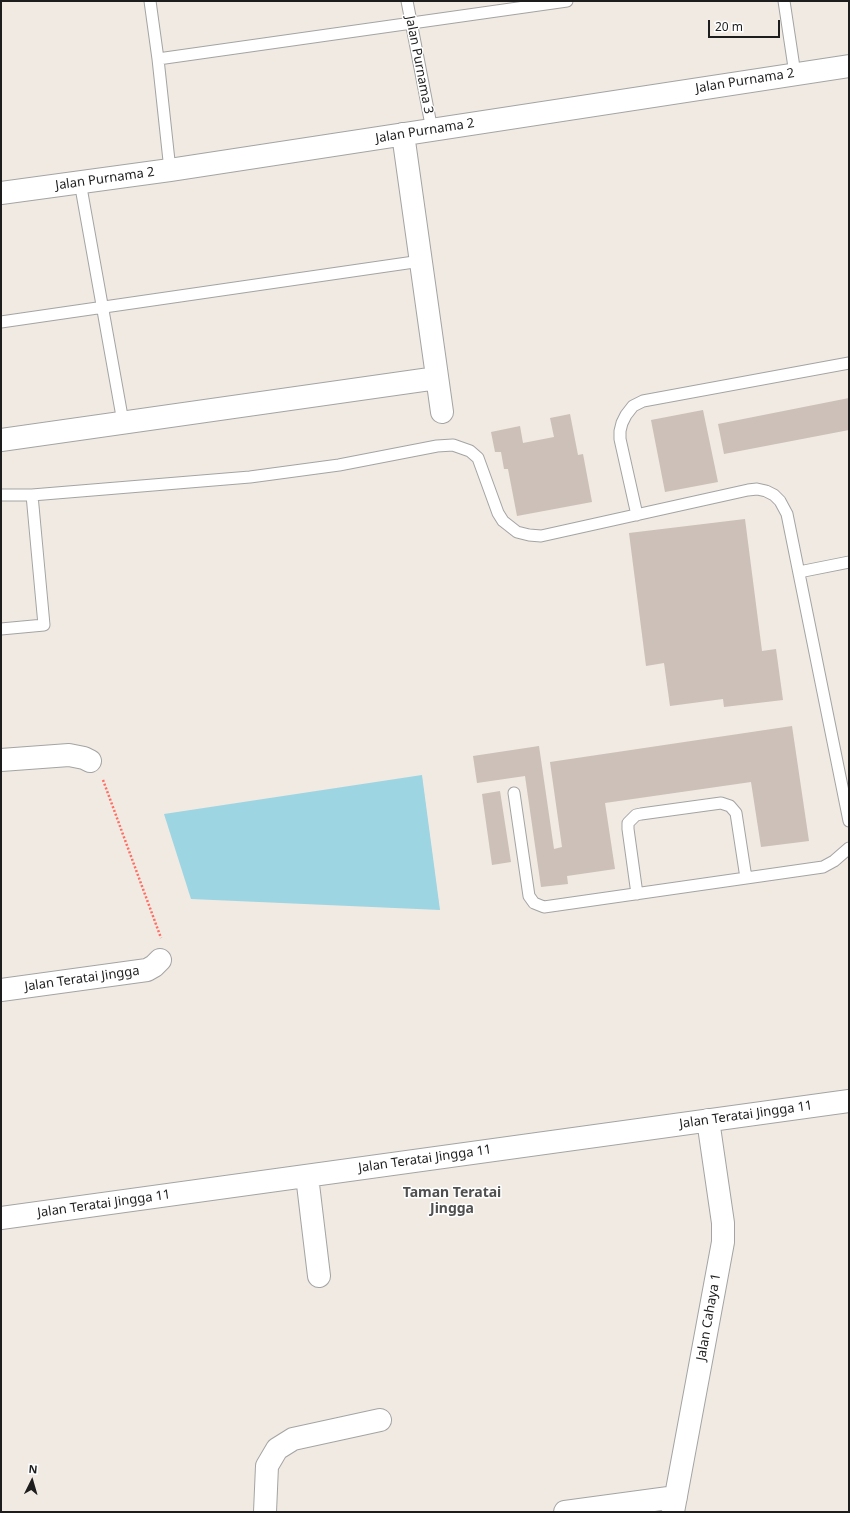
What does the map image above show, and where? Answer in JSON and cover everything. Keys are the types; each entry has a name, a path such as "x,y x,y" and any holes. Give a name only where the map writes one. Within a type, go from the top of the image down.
{"street":[{"name":"Jalan Purnama 2","path":"1,193 170,170 849,66"},
{"path":"403,134 442,412"},
{"path":"1,440 437,378"},
{"path":"1,760 69,755 84,758 90,761"},
{"name":"Jalan Teratai Jingga","path":"1,990 147,970 160,960"},
{"name":"Jalan Teratai Jingga 11","path":"1,1218 849,1101"},
{"name":"Jalan Cahaya 1","path":"675,1505 723,1237 723,1223 708,1120"},
{"path":"307,1176 320,1276"},
{"path":"265,1512 267,1466 277,1449 293,1439 380,1420"},
{"path":"565,1512 675,1505"}],"lane":[{"path":"150,1 170,170"},
{"name":"Jalan Purnama 3","path":"407,1 432,130"},
{"path":"158,59 566,1"},
{"path":"784,1 795,74"},
{"path":"80,182 122,422"},
{"path":"1,322 421,261"},
{"path":"637,514 620,439 622,423 633,406 643,401 849,363"},
{"path":"1,495 32,495 250,477 339,464 445,445 461,447 470,451 478,458 498,513 503,521 517,532 529,535 541,536 748,490 757,489 766,491 774,495 780,501 787,514 849,821"},
{"path":"1,629 44,625 32,495"},
{"path":"799,572 849,562"},
{"path":"514,793 529,896 534,903 544,907 823,867 834,861 849,848"},
{"path":"637,894 628,823 636,815 641,814 720,803 730,806 736,813 746,878"}],"path":[{"path":"90,761 101,775 163,942 163,951 160,960"}],"water":[{"path":"422,775 440,910 191,899 164,814"}],"building":[{"path":"849,398 849,430 724,454 718,424"},
{"path":"703,410 718,482 665,492 651,420"},
{"path":"570,414 578,455 583,454 592,502 517,516 508,469 504,469 501,452 495,452 491,432 520,426 523,443 554,437 550,418"},
{"path":"745,519 762,651 776,649 783,700 724,707 723,699 670,706 664,663 646,666 629,533"},
{"path":"792,726 809,841 761,847 751,782 605,803 615,869 567,876 568,884 541,887 525,776 477,783 473,756 539,746 554,849 562,847 550,762"},
{"path":"500,791 511,862 492,865 482,794"}],"district":[{"name":"Taman Teratai Jingga","path":"452,1202"}]}
